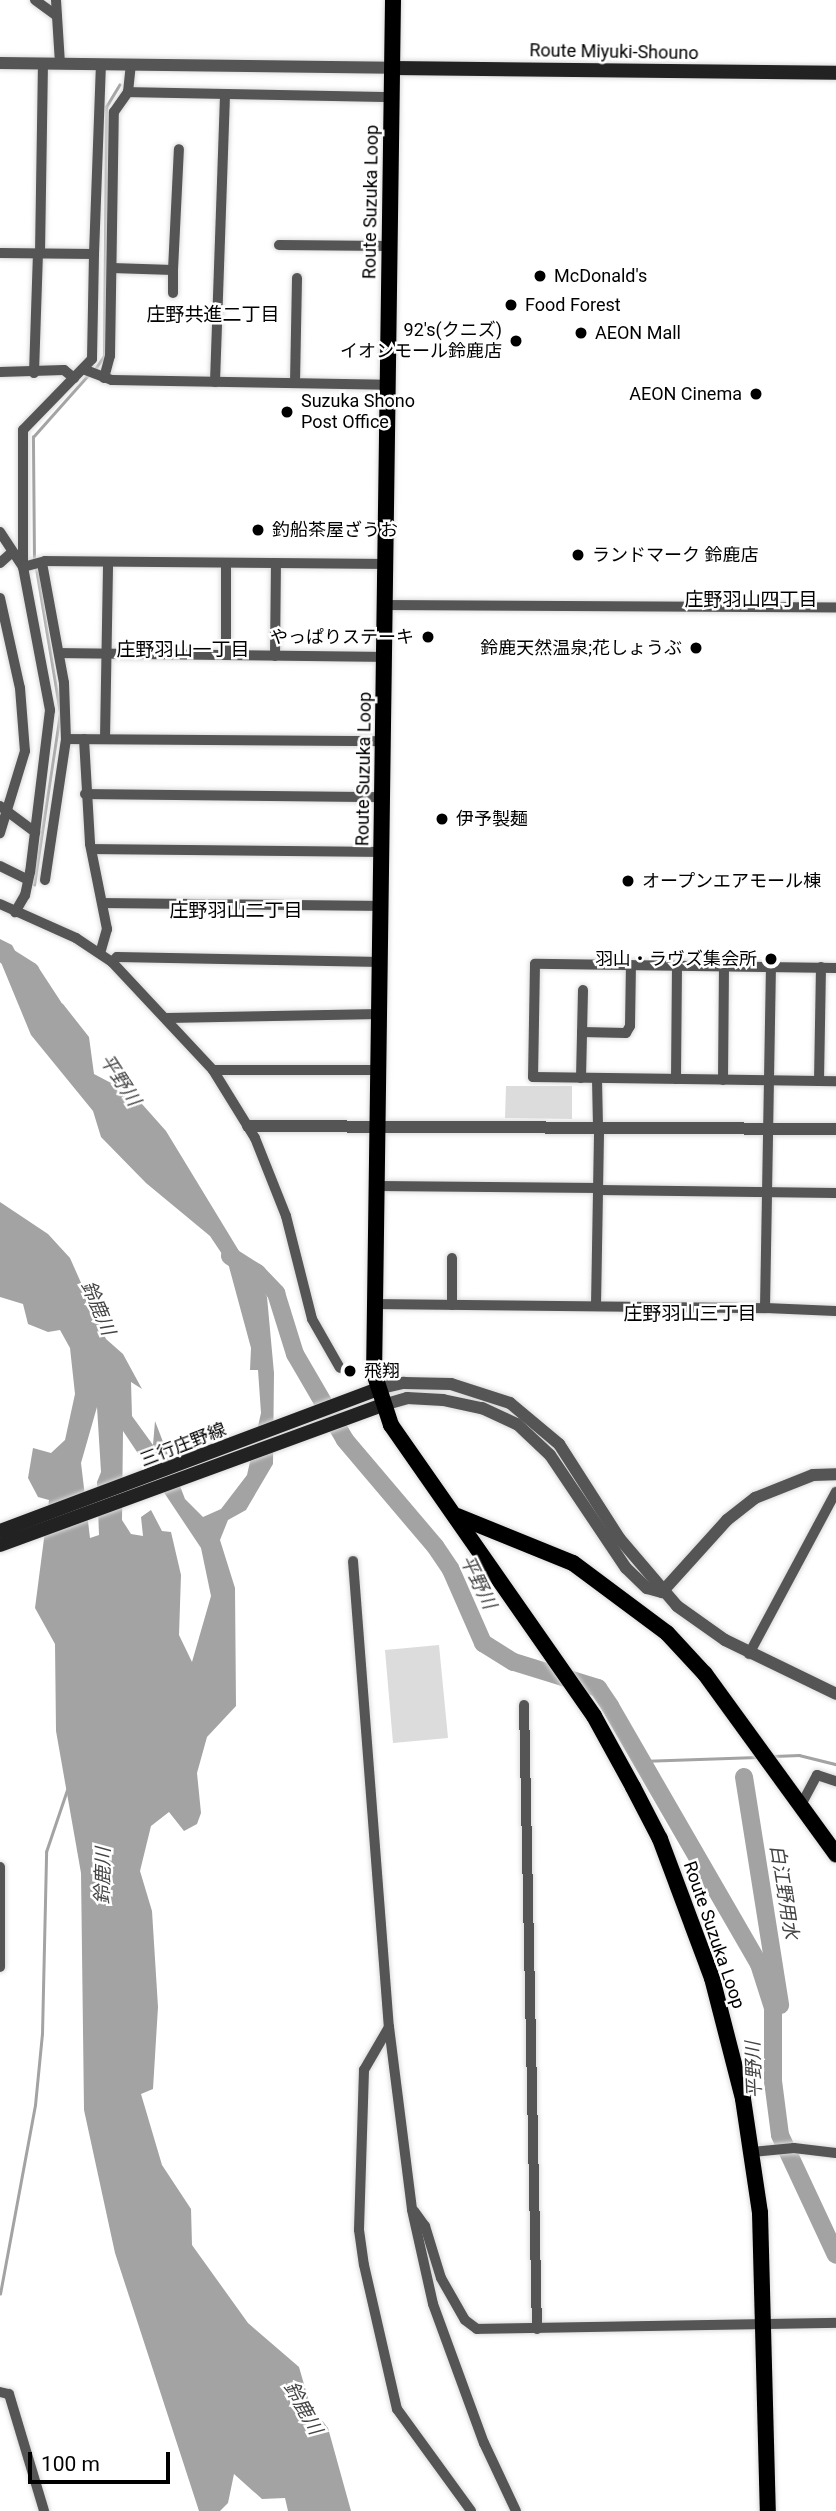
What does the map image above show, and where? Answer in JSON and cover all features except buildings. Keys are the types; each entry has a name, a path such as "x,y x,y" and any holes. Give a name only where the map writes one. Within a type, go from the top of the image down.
{"main road":[{"name":"Route Suzuka Loop","path":"393,0 377,1389 391,1425 594,1716 660,1839 712,1978 752,2152 760,2213 768,2511"},
{"name":"Route Miyuki-Shouno","path":"392,68 836,73"},
{"name":"三行庄野線","path":"0,1531 377,1389"},
{"name":"三行庄野線","path":"0,1547 383,1405"},
{"path":"455,1516 507,1539 573,1563 643,1613 690,1657 836,1854"},
{"path":"478,1547 490,1539 507,1539"}],"street":[{"path":"35,0 57,16"},
{"path":"56,0 60,64"},
{"path":"0,63 392,68"},
{"path":"34,373 43,64"},
{"path":"101,64 104,231 112,268 110,356 104,378"},
{"path":"15,912 26,895 50,710 25,566 23,430 92,359 94,254 104,231 114,112 128,92 131,64"},
{"path":"128,92 391,97"},
{"path":"215,382 225,94"},
{"path":"173,293 178,149"},
{"path":"279,245 389,246"},
{"path":"0,253 94,254"},
{"path":"112,268 173,270"},
{"path":"295,383 297,278"},
{"path":"83,369 104,378 387,385"},
{"path":"0,372 64,370 74,378"},
{"path":"0,532 11,553 25,566"},
{"path":"0,563 11,553"},
{"path":"25,566 42,563 108,562 386,564"},
{"path":"106,739 108,562"},
{"path":"42,563 59,653 66,739 45,880"},
{"path":"226,563 226,655"},
{"path":"275,656 276,563"},
{"path":"0,598 25,732 23,765 4,809 0,833"},
{"path":"386,605 836,607"},
{"path":"59,653 385,657"},
{"path":"66,739 384,741"},
{"path":"84,739 85,794 92,849 104,903 106,942 100,953"},
{"path":"85,794 383,797"},
{"path":"4,809 35,832"},
{"path":"92,849 382,852"},
{"path":"0,866 27,879"},
{"path":"104,903 382,906"},
{"path":"0,904 100,953 112,962 213,1070 248,1126 286,1216 312,1319 340,1368"},
{"path":"112,962 117,957 381,962"},
{"path":"836,968 535,964 533,1077 836,1081"},
{"path":"582,1032 625,1033 631,1026 631,965"},
{"path":"676,1079 677,966"},
{"path":"723,1080 724,966"},
{"path":"765,1308 771,967"},
{"path":"819,1080 821,967"},
{"path":"580,1078 583,990"},
{"path":"167,1018 380,1014"},
{"path":"213,1070 379,1070"},
{"path":"597,1079 597,1306"},
{"path":"248,1126 379,1128 391,1124 836,1129"},
{"path":"378,1186 836,1193"},
{"path":"452,1258 452,1305"},
{"path":"376,1304 836,1311"},
{"path":"377,1389 404,1382 451,1384 493,1395 531,1418 559,1444 619,1538 654,1576 662,1592 692,1618 749,1654 836,1694"},
{"path":"383,1405 407,1398 443,1400 482,1408 517,1424 550,1455 626,1568 647,1588 662,1592"},
{"path":"662,1592 727,1520 755,1498 813,1475 836,1474"},
{"path":"749,1654 836,1492"},
{"path":"353,1561 389,2027 412,2210 433,2304 484,2443 516,2511"},
{"path":"524,1705 537,2329"},
{"path":"801,1805 817,1775 836,1781"},
{"path":"0,1867 0,1967"},
{"path":"389,2027 365,2070 359,2230 364,2265 397,2409 471,2511"},
{"path":"752,2152 778,2152 794,2148 836,2153"},
{"path":"412,2210 425,2227 441,2278 469,2325 477,2329 836,2323"},
{"path":"0,2392 9,2394 44,2511"}],"shaded area":[{"path":"506,1086 572,1086 572,1119 505,1118"},
{"path":"439,1645 448,1738 393,1743 385,1650"}],"water":[{"name":"鈴鹿川","path":"0,939 12,945 31,981 63,1004 89,1037 94,1074 134,1095 166,1131 267,1297 274,1373 273,1464 246,1510 228,1520 220,1540 235,1588 236,1706 207,1737 197,1773 201,1813 197,1824 184,1831 169,1812 151,1826 140,1871 152,1911 158,2007 153,2089 141,2094 162,2165 191,2209 192,2245 248,2323 299,2367 310,2405 328,2428 351,2511 288,2511 285,2498 262,2499 234,2474 228,2503 220,2511 199,2511 115,2253 84,2110 81,1873 56,1731 55,1644 35,1608 49,1500 38,1497 28,1478 33,1448 51,1453 65,1440 75,1394 70,1348 60,1330 48,1332 28,1324 23,1304 0,1297 0,1202 48,1234 70,1258 106,1339 123,1354 142,1389 131,1382 132,1416 153,1445 155,1421 185,1499 203,1517 221,1509 247,1475 261,1413 258,1370 250,1370 251,1348 228,1263 210,1236 146,1183 101,1137 93,1111 31,1035 0,960","holes":["97,1407 101,1472 97,1482 99,1535 90,1538 81,1463","123,1431 201,1548 211,1596 192,1662 179,1635 181,1575 171,1532 162,1531 151,1510 141,1517 143,1536 131,1534 122,1520"]}],"waterway":[{"path":"95,369 104,356 106,107 119,85"},
{"path":"34,561 33,437 90,373"},
{"path":"34,885 60,713 36,568"},
{"name":"平野川","path":"0,952 30,971 53,1006"},
{"name":"平野川","path":"230,1256 257,1273 276,1293 295,1354 345,1440 435,1546 451,1570 483,1643 514,1662 598,1688 610,1706 759,1964 773,2008 773,2081 780,2135 836,2255"},
{"path":"774,1756 799,1755 836,1764"},
{"path":"641,1761 757,1757"},
{"name":"白江野用水","path":"744,1777 780,2005"},
{"path":"0,2294 35,2105 42,2034 46,1852 67,1790"}],"place":[{"name":"McDonald's","path":"540,276"},
{"name":"Food Forest","path":"511,305"},
{"name":"AEON Mall","path":"581,333"},
{"name":"92's(クニズ) イオンモール鈴鹿店","path":"516,341"},
{"name":"AEON Cinema","path":"756,394"},
{"name":"Suzuka Shono Post Office","path":"287,412"},
{"name":"釣船茶屋ざうお","path":"258,530"},
{"name":"ランドマーク 鈴鹿店","path":"578,555"},
{"name":"やっぱりステーキ","path":"428,637"},
{"name":"鈴鹿天然温泉;花しょうぶ","path":"696,648"},
{"name":"伊予製麺","path":"442,819"},
{"name":"オープンエアモール棟","path":"628,881"},
{"name":"羽山・ラヴズ集会所","path":"771,959"},
{"name":"飛翔","path":"350,1371"}],"district":[{"name":"庄野共進二丁目","path":"213,315"},
{"name":"庄野羽山四丁目","path":"751,600"},
{"name":"庄野羽山一丁目","path":"183,650"},
{"name":"庄野羽山二丁目","path":"236,911"},
{"name":"庄野羽山三丁目","path":"690,1314"}]}
